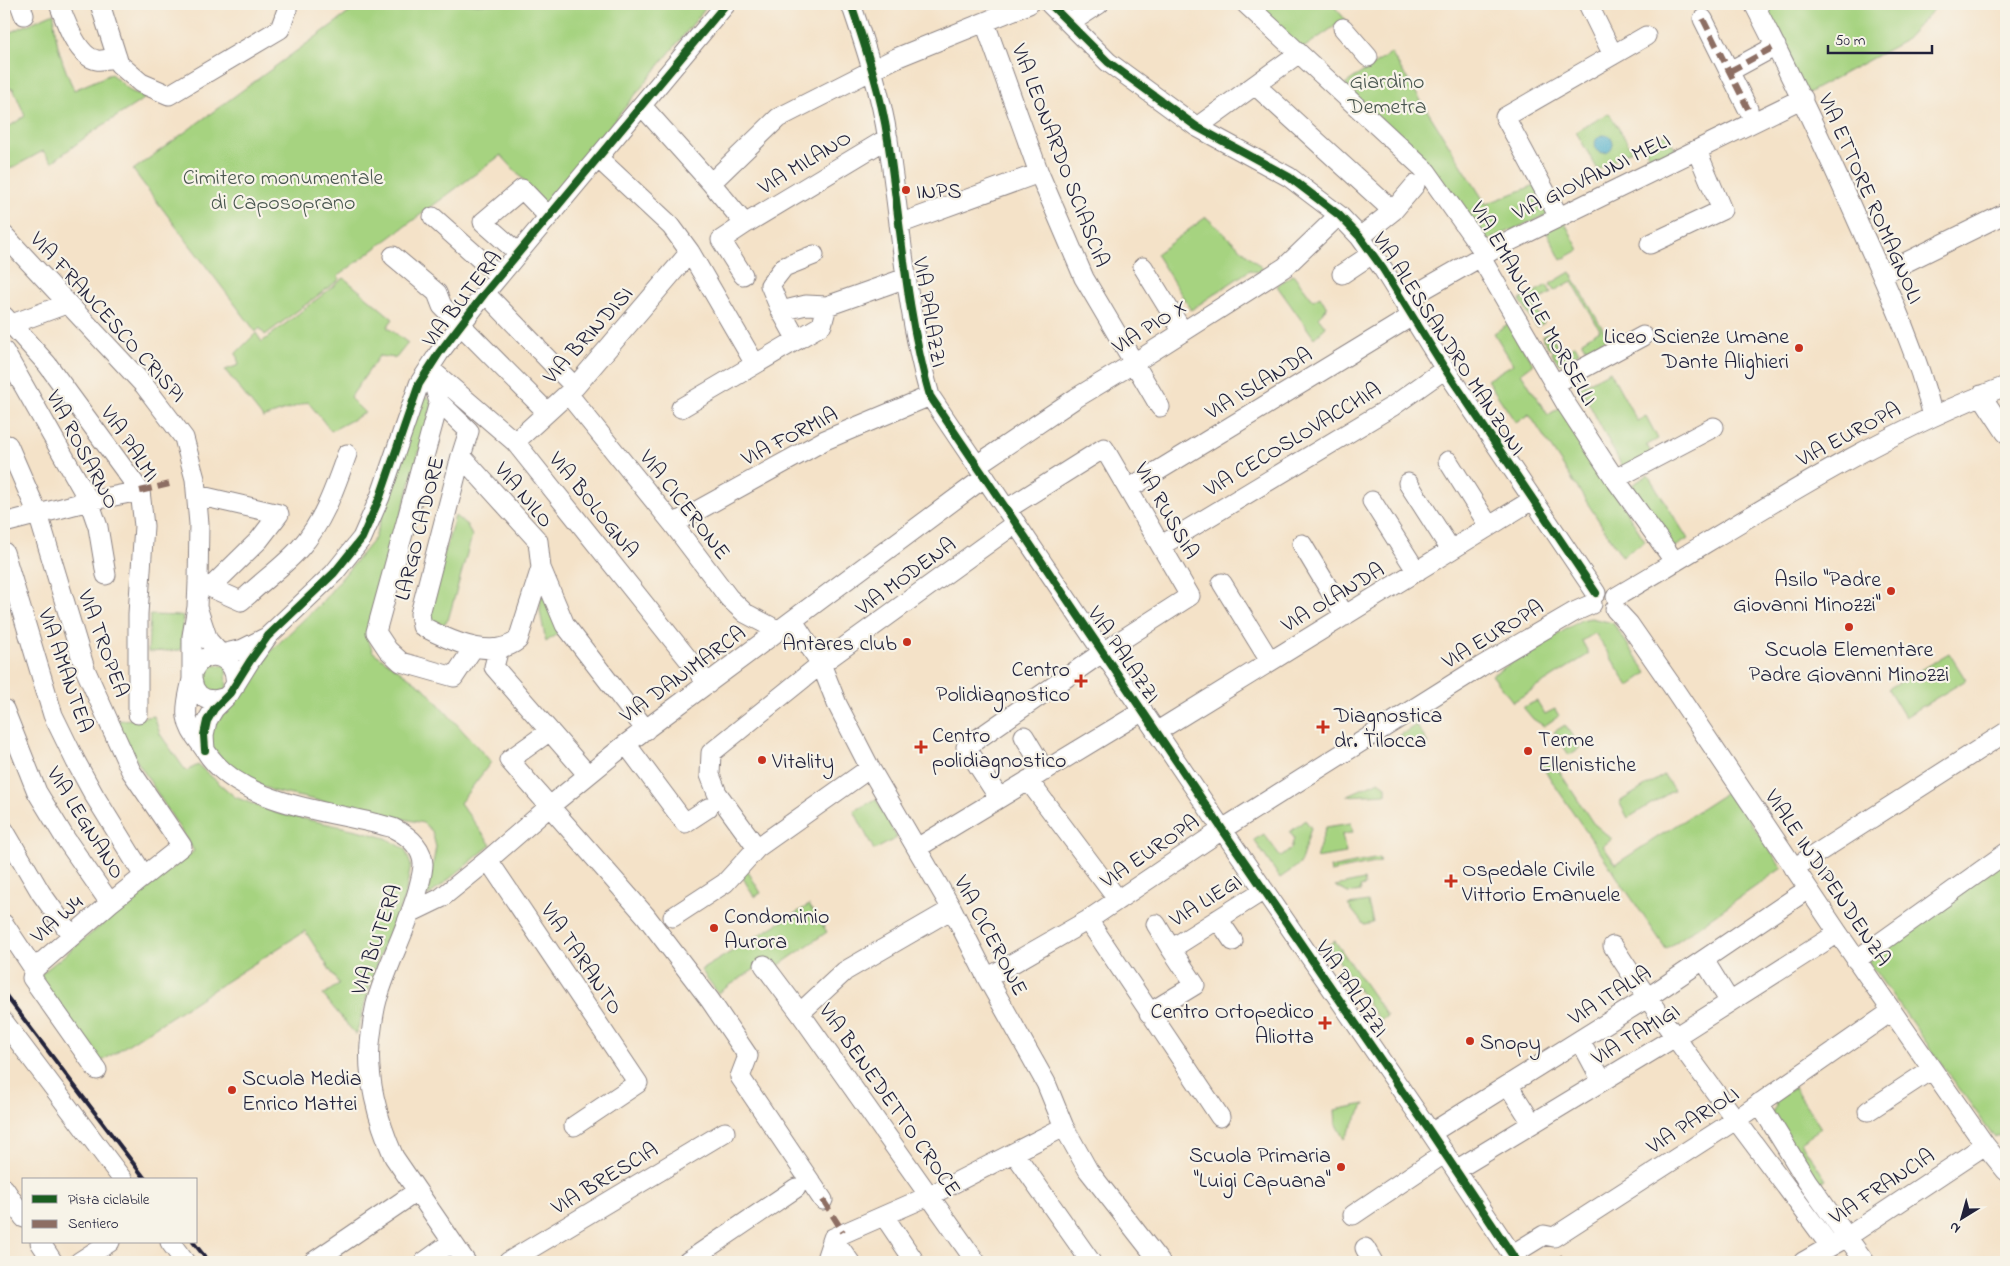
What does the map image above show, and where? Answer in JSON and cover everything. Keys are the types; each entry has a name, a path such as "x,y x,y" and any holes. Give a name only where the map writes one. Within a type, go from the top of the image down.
{"street":[{"path":"59,4 76,43 87,56 97,60 118,60"},
{"path":"100,4 118,60 141,84 169,96 280,29 287,10 287,4"},
{"name":"VIA BUTERA","path":"268,636 334,573 362,538 380,497 419,384 429,368 485,293 726,4"},
{"name":"VIA PALAZZI","path":"851,4 872,70 888,138 906,278 921,363 930,396 1222,830 1431,1132 1515,1258"},
{"path":"711,183 778,118 896,58 1029,4"},
{"name":"VIA ALESSANDRO MANZONI","path":"1050,4 1108,62 1197,127 1289,177 1339,215 1360,237 1594,598"},
{"path":"1070,23 1099,4"},
{"name":"VIA EMANUELE MORSELLI","path":"1246,4 1427,172 1481,248 1484,263 1554,384 1615,479 1675,562"},
{"path":"1588,4 1613,56"},
{"name":"VIA ETTORE ROMAGNOLI","path":"1754,4 1803,98 1882,274 1926,387 1933,416"},
{"path":"1703,19 1748,109"},
{"name":"VIA LEONARDO SCIASCIA","path":"985,22 1039,173 1084,278 1160,407"},
{"path":"1343,28 1368,57"},
{"path":"1559,217 1505,117 1646,36"},
{"path":"1730,71 1776,46"},
{"path":"1197,127 1299,53"},
{"path":"1255,85 1393,211"},
{"name":"VIA GIOVANNI MELI","path":"1407,309 1482,256 1803,98"},
{"name":"VIA MILANO","path":"642,106 745,224"},
{"name":"VIA MILANO","path":"743,275 720,240 888,138"},
{"path":"1650,244 1722,210 1696,151"},
{"path":"598,158 671,226 690,252 755,364"},
{"path":"898,224 1039,173"},
{"path":"1360,237 1393,211 1415,185"},
{"path":"518,254 483,222 522,189 549,217"},
{"path":"1882,274 2006,213"},
{"name":"VIA PIO X","path":"981,471 1076,398 1285,267 1339,215"},
{"path":"433,217 499,276"},
{"name":"VIA FRANCESCO CRISPI","path":"4,235 66,304 144,385 184,438 191,459 197,495 204,585 197,607"},
{"name":"VIA BRINDISI","path":"515,442 571,391 690,252"},
{"path":"1342,274 1372,254"},
{"path":"797,340 770,285 784,267 814,255"},
{"path":"394,256 437,292 442,306 547,412"},
{"path":"1143,268 1183,332"},
{"path":"782,311 806,305 827,306 906,278"},
{"name":"VIA CICERONE","path":"485,293 538,348 729,598 745,613 786,626 821,664 841,711 870,768 952,909 987,978 1046,1083 1064,1127 1088,1170 1160,1262"},
{"path":"6,322 66,304"},
{"path":"680,408 822,325 827,306"},
{"name":"VIA ISLANDA","path":"1128,489 1407,309"},
{"name":"VIA PALMI","path":"6,322 47,364 140,491 144,526 138,614 138,714"},
{"path":"1554,384 1643,336"},
{"name":"VIA ROSARNO","path":"4,351 89,501 98,527 106,575"},
{"name":"LARGO CADORE","path":"429,368 439,402 469,431 420,614 422,626 474,647 499,648"},
{"name":"VIA BOLOGNA","path":"429,368 515,442 708,684"},
{"name":"VIA CECOSLOVACCHIA","path":"1162,545 1393,406 1445,369"},
{"name":"VIA EUROPA","path":"1616,603 1675,562 1791,490 1890,436 1981,395 2006,386"},
{"path":"1981,395 2006,433"},
{"name":"VIA FORMIA","path":"673,524 825,440 930,396"},
{"path":"439,402 376,632 388,650 401,662 454,677 474,647"},
{"path":"1615,479 1714,427"},
{"name":"VIA TROPEA","path":"8,445 38,514 85,669 131,771 182,846"},
{"name":"VIA RUSSIA","path":"1102,652 1190,596 1104,448"},
{"name":"VIA MODENA","path":"757,848 717,793 710,775 711,753 821,664 1011,516 1104,448"},
{"path":"204,585 241,600 300,548 319,520 332,495 347,454"},
{"name":"VIA NILO","path":"461,456 538,541 541,568"},
{"path":"1448,461 1489,526"},
{"name":"VIA DANIMARCA","path":"412,912 441,898 626,744 786,626 981,471"},
{"path":"1408,483 1451,550"},
{"path":"4,523 89,501 140,491"},
{"path":"197,495 279,514 259,540 234,566 204,585"},
{"name":"VIA OLANDA","path":"1156,732 1532,500"},
{"path":"1372,502 1417,572"},
{"path":"1302,544 1345,616"},
{"name":"VIA AMANTEA","path":"4,552 53,715 94,795 144,876"},
{"path":"541,568 518,640 510,646 499,648 494,667 588,775"},
{"path":"541,568 565,625 646,730"},
{"path":"1222,583 1270,661"},
{"path":"1594,598 1599,613 1605,614 1616,603"},
{"name":"VIA EUROPA","path":"987,978 1088,920 1222,830 1480,667 1574,612 1594,598"},
{"name":"VIALE INDIPENDENZA","path":"1616,603 1856,960 1985,1145 2006,1171"},
{"path":"197,607 208,640 219,656 234,670 229,692 215,700 206,699 194,688 192,675 201,660 219,656 242,649 268,636"},
{"name":"VIA BUTERA","path":"197,607 192,636 192,675 186,715 195,738 217,767 235,780 259,792 292,804 393,828 408,836 418,849 423,863 412,912 378,995 370,1037 373,1090 385,1138 394,1157 416,1192 466,1262"},
{"path":"205,750 204,735 207,722 214,709 229,692 268,636"},
{"path":"999,798 966,747 1102,652"},
{"name":"VIA LEGNANO","path":"4,709 36,792 110,903"},
{"path":"917,848 1143,711"},
{"path":"550,732 509,760 645,915 719,1013 748,1056 740,1077 823,1200"},
{"path":"1794,868 2006,732"},
{"path":"1024,736 1044,771"},
{"path":"626,744 685,823 708,808"},
{"path":"672,917 725,883 757,848 870,768"},
{"path":"1028,780 1118,900"},
{"path":"4,830 41,893 72,936"},
{"name":"VIA W4","path":"97,1070 32,978 34,969 110,903 182,846"},
{"path":"1856,960 2006,853"},
{"name":"VIA TARANTO","path":"488,860 638,1083 574,1126"},
{"name":"VIA LIEGI","path":"1171,949 1264,890"},
{"name":"VIA ITALIA","path":"1431,1132 1647,998 1808,890"},
{"path":"800,1013 845,971 952,909"},
{"path":"1218,919 1233,941"},
{"path":"1088,920 1220,1117"},
{"path":"4,924 34,969"},
{"name":"VIA LIEGI","path":"1149,1013 1195,985 1156,924"},
{"name":"VIA TAMIGI","path":"1456,1170 1674,1037 1838,933"},
{"path":"1613,946 1707,1083 1830,1246"},
{"path":"1704,960 1730,1002"},
{"name":"VIA BENEDETTO CROCE","path":"764,965 931,1196 976,1262"},
{"name":"VIA PARIOLI","path":"1515,1258 1544,1235 1554,1237 1736,1119 1892,1012"},
{"path":"4,1022 121,1178"},
{"path":"1580,1040 1602,1081"},
{"path":"1868,1111 1932,1069"},
{"path":"1508,1085 1532,1123"},
{"path":"1759,1103 1807,1181 1865,1262"},
{"path":"832,1238 931,1196 1064,1127"},
{"name":"VIA BRESCIA","path":"508,1262 725,1132"},
{"name":"VIA FRANCIA","path":"1803,1262 1847,1237 1985,1145"},
{"path":"1354,1215 1445,1153"},
{"path":"1015,1154 1091,1262"},
{"path":"4,1188 22,1215"},
{"path":"687,1262 796,1188"},
{"path":"313,1262 416,1192"},
{"path":"884,1216 915,1262"},
{"path":"825,1262 832,1238"},
{"path":"832,1238 850,1262"},
{"path":"424,1262 452,1242"},
{"path":"41,1244 53,1262"},
{"path":"79,1262 107,1244"},
{"path":"172,1244 185,1262"}],"green space":[{"name":"Cimitero monumentale di Caposoprano","path":"361,4 709,4 546,205 501,155 338,276 340,279 265,335 260,328 256,332 133,170"},
{"path":"1261,4 1332,4 1345,19 1299,51 1256,8"},
{"path":"1768,4 1939,4 1904,41 1806,94 1761,8"},
{"path":"54,13 54,24 60,53 74,90 111,74 132,92 147,97 94,131 52,162 43,151 10,169 4,161 4,130 25,116 13,88 4,90 4,35"},
{"name":"Giardino Demetra","path":"1391,53 1486,204 1535,185 1551,213 1486,241 1345,84"},
{"path":"1609,113 1632,150 1598,170 1576,132"},
{"path":"1667,133 1676,151 1653,163 1643,145"},
{"path":"1206,217 1263,269 1257,272 1250,270 1191,310 1156,254"},
{"path":"1564,221 1579,250 1561,260 1546,230"},
{"path":"1570,272 1608,338 1587,350 1582,341 1600,330 1572,281 1554,291 1550,284"},
{"path":"1293,274 1313,300 1320,296 1327,308 1318,317 1326,327 1314,338 1277,286"},
{"path":"344,278 393,319 387,327 408,343 396,358 379,356 350,398 365,413 331,431 308,402 263,418 225,370 239,365 236,353 256,333 262,342"},
{"path":"1547,285 1551,293 1533,304 1544,323 1536,327 1520,300"},
{"path":"1508,324 1533,364 1521,373 1548,415 1561,407 1645,541 1622,556 1529,414 1516,423 1487,380 1513,364 1494,333"},
{"path":"1550,332 1557,345 1550,350 1542,337"},
{"path":"1575,345 1579,352 1559,364 1551,352 1558,348 1562,353"},
{"path":"1610,371 1637,421 1646,416 1658,439 1647,445 1651,453 1623,468 1580,387"},
{"path":"428,397 433,402 367,637 373,652 424,688 491,762 460,803 491,845 427,897 436,847 432,831 423,823 273,791 232,771 212,747 210,731 247,684 256,665 321,603 375,538 420,398"},
{"path":"1648,475 1688,539 1672,549 1632,485"},
{"path":"455,516 467,525 472,536 448,620 439,628 429,624 427,614"},
{"path":"541,592 562,630 546,642 540,611"},
{"path":"150,615 183,616 181,650 148,652"},
{"path":"1591,618 1613,623 1647,673 1629,686 1595,633 1582,641 1589,654 1513,702 1492,675 1581,620"},
{"path":"1949,653 1966,680 1905,717 1888,689"},
{"path":"226,665 227,690 208,695 197,672 200,666"},
{"path":"1537,701 1545,714 1555,709 1559,716 1544,726 1533,719 1523,707"},
{"path":"154,716 160,734 186,771 198,765 235,797 276,813 386,838 405,849 411,865 405,896 376,965 356,1035 323,995 339,984 305,931 99,1063 40,981 41,974 194,851 137,761 116,721"},
{"path":"1416,725 1428,743 1411,744 1399,736"},
{"path":"1565,725 1580,748 1569,755 1554,732"},
{"path":"1551,759 1593,823 1612,839 1603,846 1616,864 1729,791 1782,868 1666,949 1541,765"},
{"path":"1664,775 1674,790 1628,818 1619,802"},
{"path":"1379,781 1386,786 1386,794 1346,796"},
{"path":"876,799 897,838 874,850 854,811"},
{"path":"1305,820 1311,828 1300,864 1280,878 1254,840 1264,834 1281,857 1291,849 1294,838 1290,832"},
{"path":"1351,823 1353,832 1342,835 1346,853 1316,858 1326,827"},
{"path":"1379,858 1380,862 1331,872 1330,868"},
{"path":"2006,860 2006,1132 1995,1138 1866,959"},
{"path":"747,870 761,893 754,897 739,871"},
{"path":"1364,880 1365,886 1360,887 1361,891 1348,893 1335,886"},
{"path":"1368,902 1373,923 1364,925 1348,905"},
{"path":"809,905 827,932 772,970 764,963 718,993 701,970"},
{"path":"1335,941 1387,1016 1380,1021 1328,945"},
{"path":"1794,1087 1821,1128 1801,1142 1826,1180 1818,1185 1770,1116 1777,1106 1774,1101"},
{"path":"1365,1104 1344,1139 1336,1125 1335,1110"}],"water":[{"path":"1604,135 1610,138 1613,144 1610,150 1604,153 1598,150 1595,144 1598,138"}],"railway":[{"path":"4,993 144,1178"},
{"path":"195,1244 209,1262"}],"marked path":[{"path":"1703,19 1748,109"},
{"path":"1730,71 1776,46"},
{"path":"140,491 170,484"},
{"path":"823,1200 843,1232"},
{"path":"1556,1262 1563,1257"}],"cycle path":[{"path":"205,750 204,735 207,721 214,709 230,693 268,636 334,573 362,538 380,497 419,384 439,353 485,293 726,4"},
{"path":"851,4 872,71 885,123 915,333 930,396 1517,1262"},
{"path":"1050,4 1108,62 1197,127 1289,177 1339,215 1360,237 1383,269 1445,369 1596,593"}],"place":[{"name":"INPS","path":"906,190"},
{"name":"Liceo Scienze Umane Dante Alighieri","path":"1799,348"},
{"name":"Asilo \"Padre Giovanni Minozzi\"","path":"1891,591"},
{"name":"Scuola Elementare Padre Giovanni Minozzi","path":"1849,627"},
{"name":"Antares club","path":"907,642"},
{"name":"Centro Polidiagnostico","path":"1081,681"},
{"name":"Diagnostica dr. Tilocca","path":"1323,727"},
{"name":"Centro polidiagnostico","path":"921,747"},
{"name":"Terme Ellenistiche","path":"1528,751"},
{"name":"Vitality","path":"762,760"},
{"name":"Ospedale Civile Vittorio Emanuele","path":"1451,881"},
{"name":"Condominio Aurora","path":"714,928"},
{"name":"Centro Ortopedico Aliotta","path":"1325,1023"},
{"name":"Snopy","path":"1470,1041"},
{"name":"Scuola Media Enrico Mattei","path":"232,1090"},
{"name":"Scuola Primaria \"Luigi Capuana\"","path":"1341,1167"}]}
